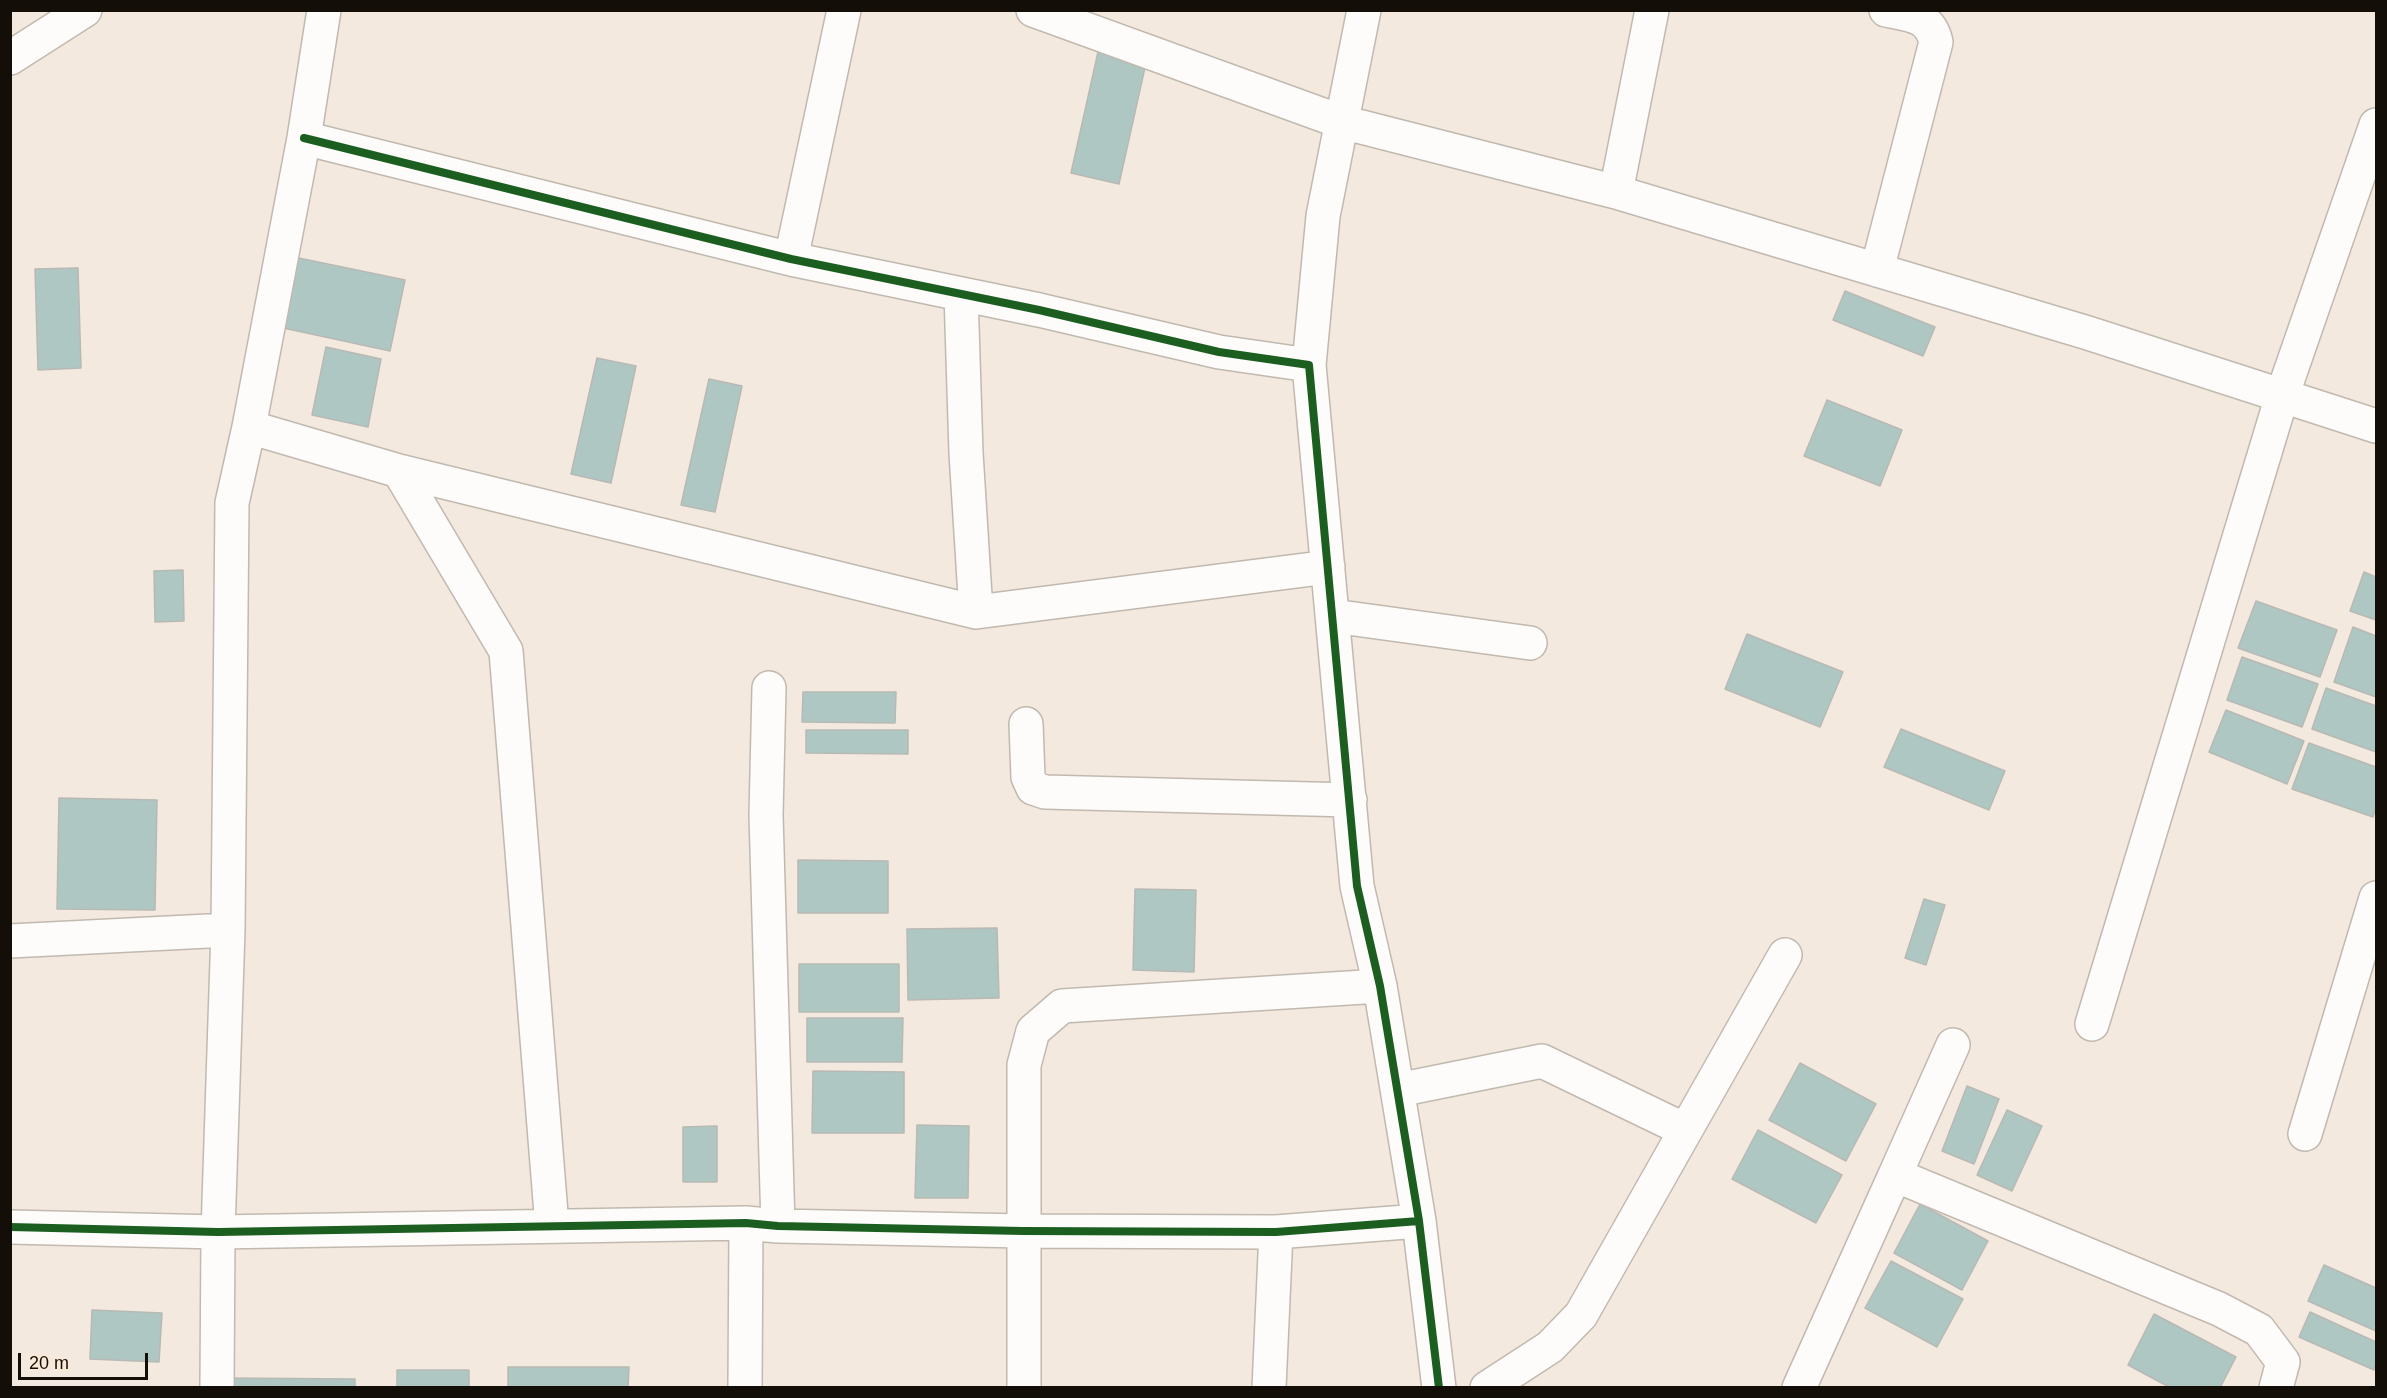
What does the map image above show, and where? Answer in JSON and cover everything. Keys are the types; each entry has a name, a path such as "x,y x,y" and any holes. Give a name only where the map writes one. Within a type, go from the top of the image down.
{"street":[{"path":"10,58 85,10"},
{"path":"217,1388 218,1232 228,930 232,502 249,427 304,138 324,10"},
{"path":"791,259 844,10"},
{"path":"1033,10 1342,122 1616,192 2088,333 2376,426"},
{"path":"1364,10 1323,216 1310,365 1357,886 1380,986 1398,1090 1419,1221 1439,1388"},
{"path":"1616,192 1652,10"},
{"path":"1877,270 1936,42 1933,29 1920,18 1886,10"},
{"path":"2092,1024 2282,396 2376,125"},
{"path":"304,138 791,259 1039,310 1219,352 1310,365"},
{"path":"961,294 966,453 976,612"},
{"path":"249,427 399,471 976,612 1328,567"},
{"path":"399,471 506,651 552,1226"},
{"path":"1333,616 1530,643"},
{"path":"769,688 766,815 778,1226"},
{"path":"1026,724 1028,777 1033,788 1045,792 1350,800"},
{"path":"2304,1134 2376,898"},
{"path":"10,941 228,930"},
{"path":"1487,1388 1551,1347 1581,1315 1785,955"},
{"path":"1024,1388 1024,1065 1033,1031 1062,1006 1380,986"},
{"path":"1799,1388 1953,1045"},
{"path":"1398,1090 1542,1061 1685,1130"},
{"path":"1895,1175 2219,1309 2259,1330 2283,1362 2276,1388"},
{"path":"10,1227 218,1232 746,1223 778,1226 1023,1231 1276,1232 1419,1221"},
{"path":"745,1388 746,1223"},
{"path":"1269,1388 1276,1232"}],"building":[{"path":"1098,52 1146,63 1119,184 1071,173"},
{"path":"289,256 405,280 390,351 274,326"},
{"path":"78,268 81,368 38,370 35,269"},
{"path":"1845,291 1935,327 1923,356 1833,320"},
{"path":"326,347 381,359 368,427 312,415"},
{"path":"597,358 636,366 611,483 571,474"},
{"path":"709,379 742,386 715,512 681,505"},
{"path":"1827,400 1902,430 1880,486 1804,456"},
{"path":"183,570 184,621 155,622 154,571"},
{"path":"2364,572 2376,577 2376,620 2350,611"},
{"path":"2256,601 2337,630 2320,677 2238,648"},
{"path":"2353,627 2376,636 2376,697 2334,682"},
{"path":"1747,634 1843,672 1820,727 1725,689"},
{"path":"2242,657 2318,684 2302,727 2227,700"},
{"path":"2326,688 2376,706 2376,752 2312,729"},
{"path":"803,692 896,692 895,723 802,722"},
{"path":"2226,710 2304,741 2287,784 2209,752"},
{"path":"1901,729 2005,771 1989,810 1884,767"},
{"path":"806,730 908,730 908,754 806,753"},
{"path":"2309,743 2376,767 2376,807 2373,817 2292,789"},
{"path":"59,798 157,800 155,910 57,909"},
{"path":"798,860 888,861 888,913 798,913"},
{"path":"1135,889 1196,890 1194,972 1133,970"},
{"path":"1924,899 1945,905 1926,965 1905,958"},
{"path":"997,928 999,998 908,1000 907,929"},
{"path":"799,964 899,964 899,1012 799,1012"},
{"path":"807,1018 903,1018 902,1062 807,1062"},
{"path":"1800,1063 1876,1104 1846,1161 1769,1120"},
{"path":"813,1071 904,1072 904,1133 812,1133"},
{"path":"1967,1086 1999,1099 1974,1164 1942,1151"},
{"path":"2007,1110 2042,1126 2012,1191 1977,1175"},
{"path":"917,1125 969,1126 968,1198 915,1198"},
{"path":"717,1126 717,1182 683,1182 683,1127"},
{"path":"1758,1130 1842,1175 1816,1223 1732,1179"},
{"path":"1920,1204 1988,1241 1962,1290 1894,1253"},
{"path":"1891,1261 1963,1299 1937,1347 1865,1308"},
{"path":"2324,1265 2376,1288 2376,1331 2308,1301"},
{"path":"92,1310 162,1313 159,1362 90,1359"},
{"path":"2310,1312 2376,1342 2374,1370 2299,1337"},
{"path":"2154,1314 2236,1357 2220,1388 2171,1388 2128,1365"},
{"path":"508,1367 629,1367 628,1388 508,1388"},
{"path":"397,1370 469,1370 469,1388 397,1388"},
{"path":"222,1378 355,1379 355,1388 222,1388"}],"cycle path":[{"path":"304,138 791,259 1039,310 1219,352 1309,365 1357,886 1380,986 1419,1221 1439,1388"},
{"path":"10,1227 218,1232 746,1223 778,1226 1023,1231 1276,1232 1419,1221"}]}
